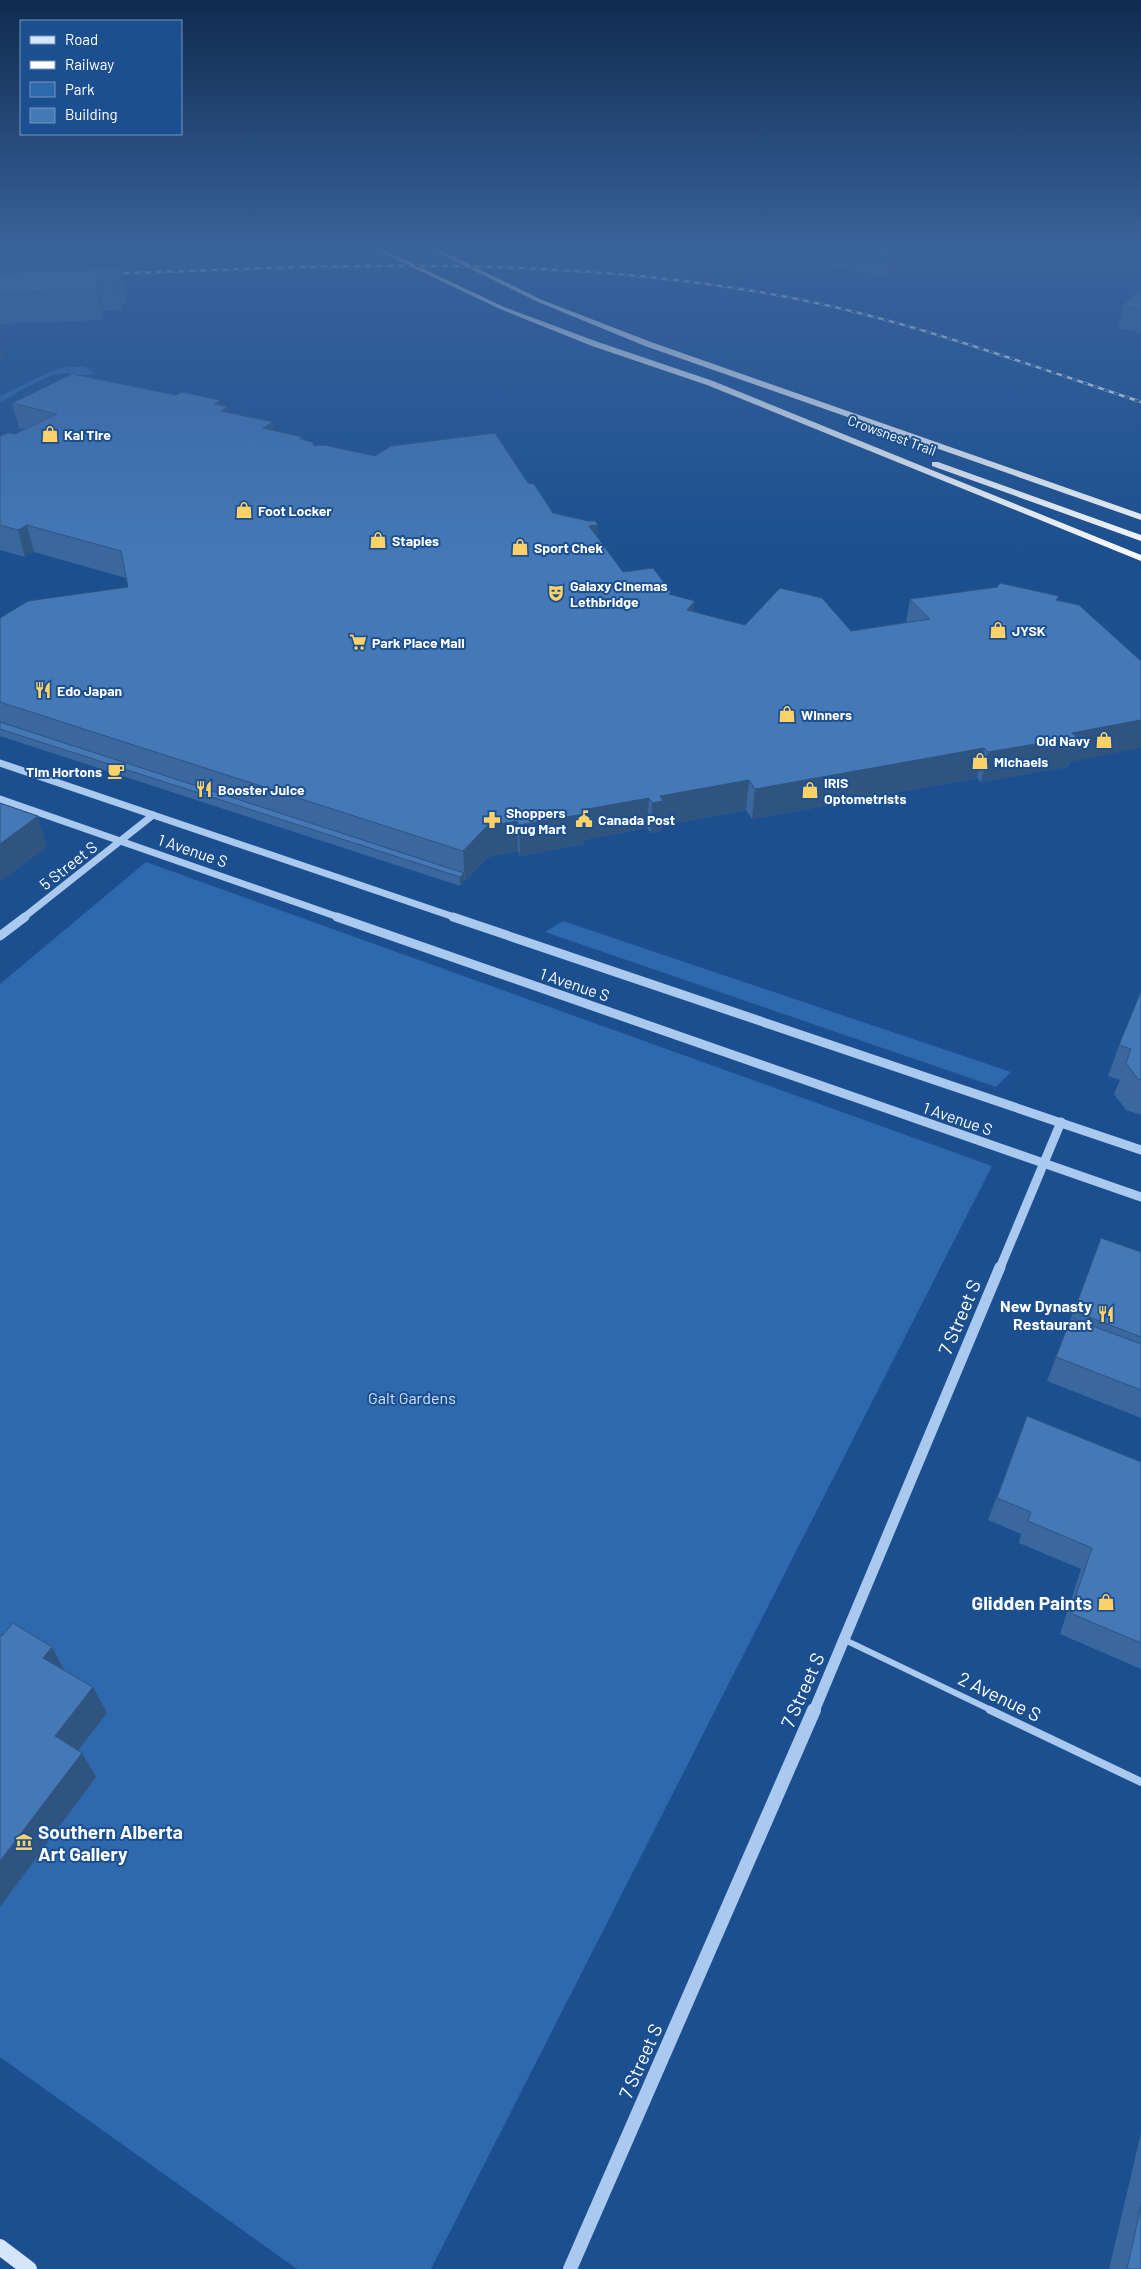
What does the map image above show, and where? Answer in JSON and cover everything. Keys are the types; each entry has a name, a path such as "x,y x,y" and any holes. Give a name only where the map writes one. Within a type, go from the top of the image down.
{"highway":[{"path":"614,351 710,383 1141,558"},
{"name":"Crowsnest Trail","path":"627,351 710,383 916,457"},
{"name":"Crowsnest Trail","path":"667,351 1141,517"},
{"path":"894,431 1141,511"},
{"name":"Crowsnest Trail","path":"926,460 1141,538"}],"main road":[{"path":"0,2247 29,2269"}],"street":[{"name":"1 Avenue S","path":"0,763 1141,1150"},
{"name":"1 Avenue S","path":"0,799 1141,1197"},
{"name":"5 Street S","path":"0,936 153,815"},
{"name":"7 Street S","path":"570,2269 845,1640 1061,1122"},
{"name":"2 Avenue S","path":"845,1640 1141,1782"}],"green space":[{"path":"85,367 94,373 90,375 56,374 0,402 0,396 56,369"},
{"name":"Galt Gardens","path":"146,862 992,1166 431,2269 297,2269 0,2057 0,984"},
{"path":"563,921 1011,1072 996,1087 545,932"}],"building":[{"name":"Park Place Mall","path":"72,374 176,395 182,392 220,400 214,404 227,407 221,411 273,422 263,428 302,437 300,439 312,442 314,446 324,445 375,456 391,446 495,433 528,483 534,484 553,513 595,521 598,525 589,526 623,572 653,568 671,592 669,594 695,601 687,610 745,625 780,588 822,598 851,631 930,619 910,599 997,587 1000,583 1059,596 1056,600 1079,605 1141,661 1141,720 1072,733 1077,737 988,752 984,748 755,789 749,780 660,796 663,801 652,803 649,798 582,810 584,814 519,825 517,821 487,826 463,851 0,702 0,618 28,601 128,587 121,551 27,525 18,530 0,525 0,436 8,433 15,434 57,414 12,403"},
{"path":"0,722 464,873 460,877 0,729"},
{"path":"0,803 38,816 0,844"},
{"path":"1141,991 1141,1080 1138,1079 1126,1063 1131,1049 1119,1045"},
{"path":"1101,1238 1141,1252 1141,1337 1074,1311"},
{"path":"1071,1318 1141,1344 1141,1390 1056,1357"},
{"path":"1027,1416 1141,1462 1141,1643 1070,1613 1092,1548 1028,1521 1031,1512 997,1498"},
{"name":"Southern Alberta Art Gallery","path":"13,1623 52,1647 43,1658 93,1687 55,1736 82,1753 0,1861 0,1635 2,1636"},
{"path":"1141,2206 1141,2269 1127,2269"}],"railway":[{"path":"987,351 1141,402"}],"place":[{"name":"Kal Tire","path":"50,434"},
{"name":"Foot Locker","path":"244,510"},
{"name":"Staples","path":"378,540"},
{"name":"Sport Chek","path":"520,547"},
{"name":"Galaxy Cinemas Lethbridge","path":"556,593"},
{"name":"JYSK","path":"998,630"},
{"name":"Park Place Mall","path":"358,642"},
{"name":"Edo Japan","path":"43,690"},
{"name":"Winners","path":"787,714"},
{"name":"Old Navy","path":"1104,740"},
{"name":"Michaels","path":"980,761"},
{"name":"Tim Hortons","path":"116,771"},
{"name":"Booster Juice","path":"204,789"},
{"name":"IRIS Optometrists","path":"810,790"},
{"name":"Canada Post","path":"584,819"},
{"name":"Shoppers Drug Mart","path":"492,820"},
{"name":"New Dynasty Restaurant","path":"1106,1314"},
{"name":"Glidden Paints","path":"1106,1602"},
{"name":"Southern Alberta Art Gallery","path":"24,1842"}]}
